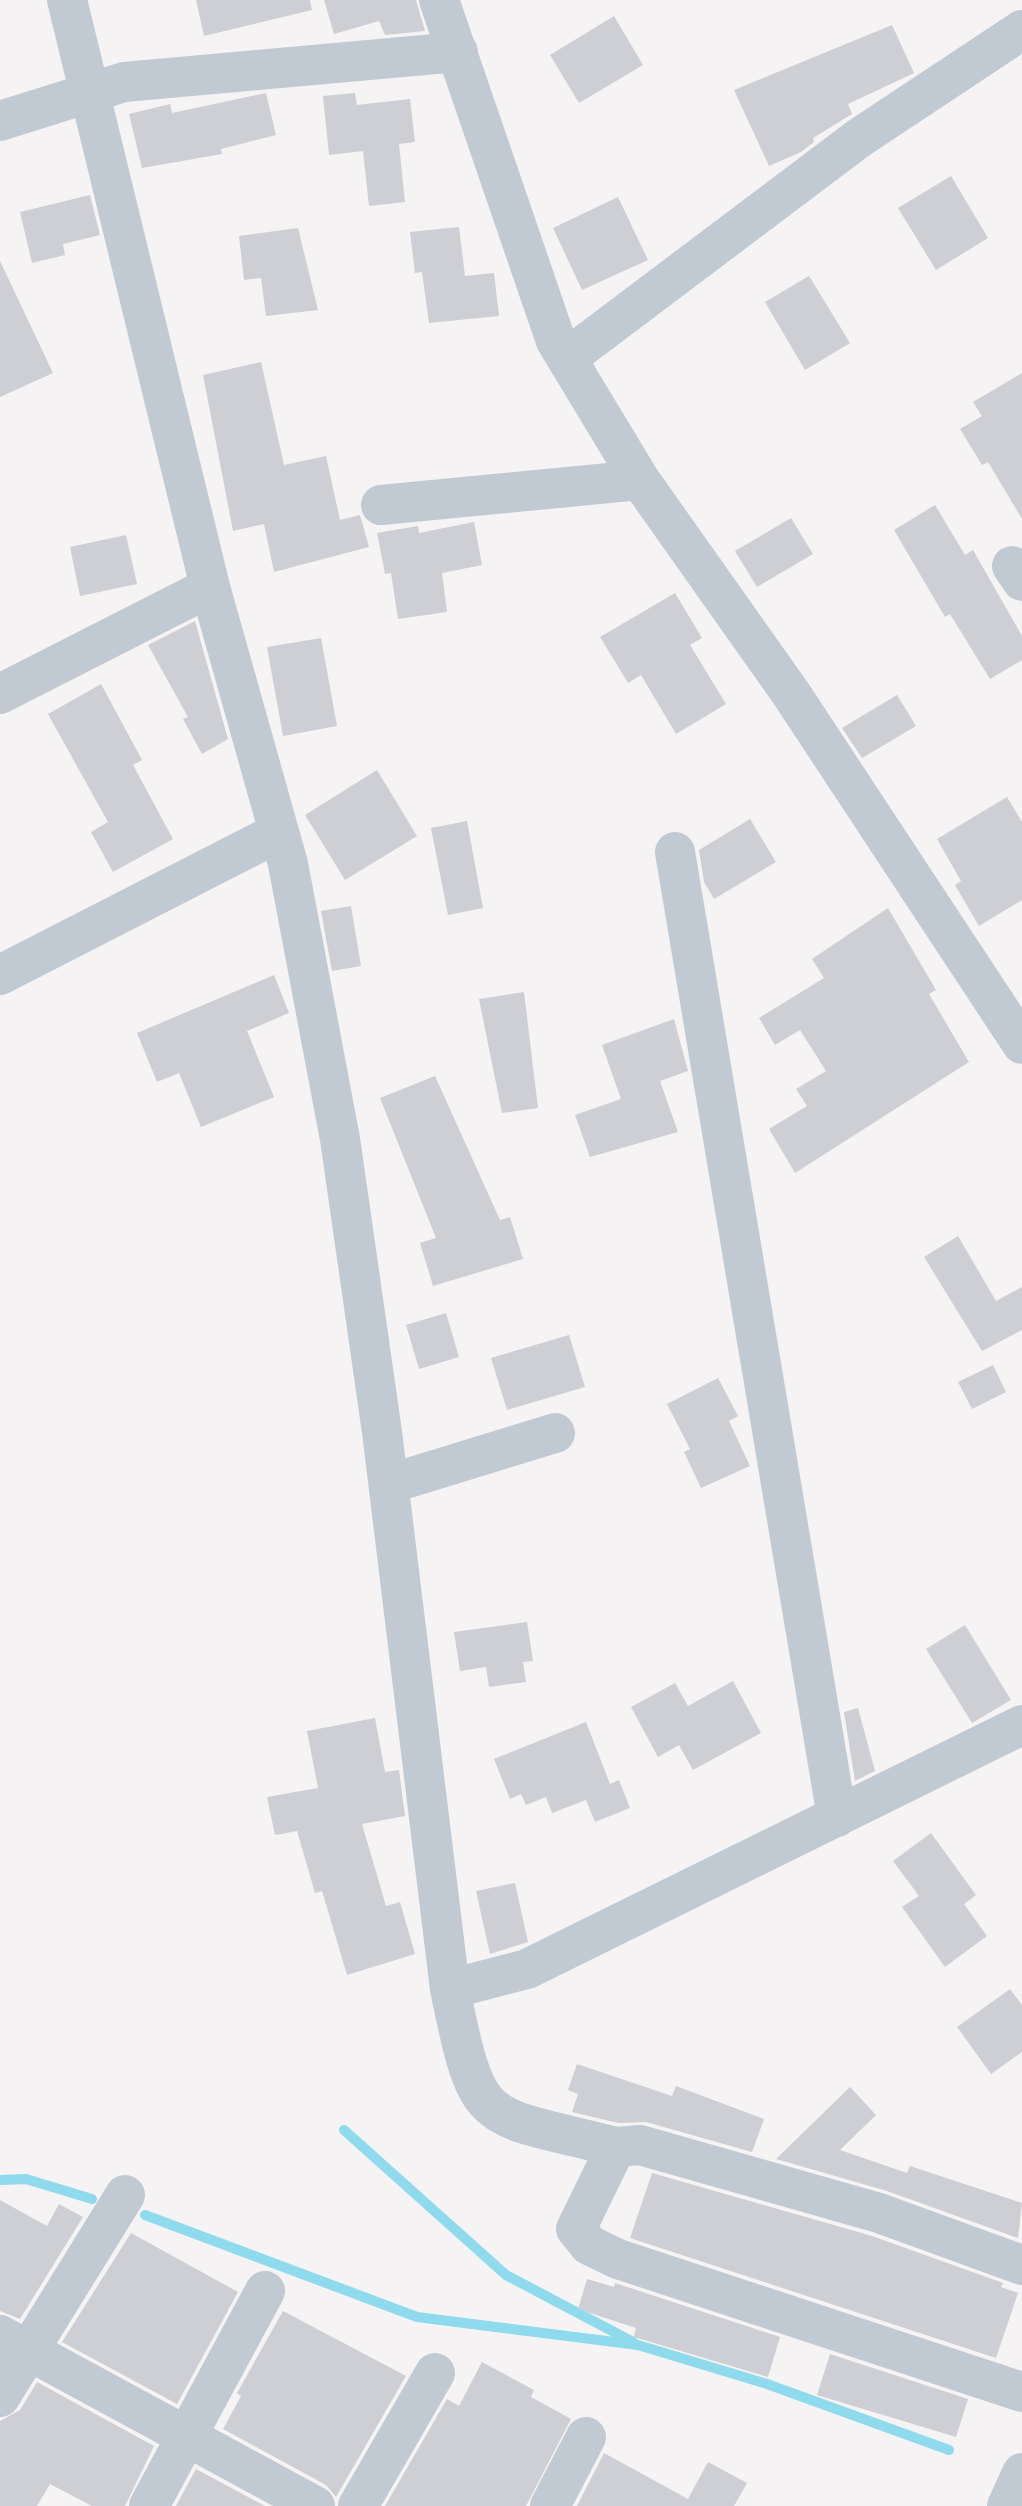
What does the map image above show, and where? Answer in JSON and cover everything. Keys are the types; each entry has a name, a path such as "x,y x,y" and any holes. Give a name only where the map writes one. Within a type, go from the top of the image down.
{"street":[{"path":"68,0 210,588 279,832 340,1139 388,1484 450,1989 463,2062 472,2086 490,2110 616,2147 640,2144 879,2213 1022,2264"},
{"path":"440,0 556,341 640,480 792,695 1022,1044"},
{"path":"568,358 860,138 1022,30"},
{"path":"0,121 87,90 124,82 458,52"},
{"path":"381,505 640,480"},
{"path":"0,694 210,588"},
{"path":"0,975 279,832"},
{"path":"675,852 837,1816"},
{"path":"388,1484 556,1433"},
{"path":"450,1989 527,1969 1022,1725"},
{"path":"616,2147 576,2229 589,2245 1022,2392"},
{"path":"0,2397 15,2344 125,2196"},
{"path":"150,2506 265,2291"},
{"path":"15,2344 315,2506"},
{"path":"358,2506 434,2373"},
{"path":"550,2506 586,2437"},
{"path":"1007,2506 1022,2473"}],"building":[{"path":"196,0 310,0 312,10 204,36"},
{"path":"324,0 416,0 425,31 385,35 379,21 334,34"},
{"path":"614,16 643,65 579,103 550,55"},
{"path":"892,25 914,73 848,104 852,114 813,138 814,142 801,152 769,166 734,90"},
{"path":"266,93 276,135 221,149 222,154 142,168 129,114 170,104 172,113"},
{"path":"355,93 357,105 410,99 415,142 399,144 405,202 369,206 363,151 329,155 323,96"},
{"path":"951,176 988,238 936,270 898,208"},
{"path":"90,195 100,235 63,244 65,255 32,263 20,212"},
{"path":"618,197 648,260 582,290 553,228"},
{"path":"459,227 465,276 494,273 499,316 429,323 422,272 415,273 410,232"},
{"path":"298,228 318,310 266,316 261,278 244,280 239,236"},
{"path":"0,261 53,373 0,397"},
{"path":"809,276 850,343 805,370 765,302"},
{"path":"261,362 284,465 326,456 340,520 360,515 369,547 274,572 264,524 233,531 203,375"},
{"path":"1022,373 1022,519 988,462 982,465 960,429 982,416 973,402"},
{"path":"935,505 965,555 973,550 1022,636 1022,660 990,679 950,614 945,617 894,530"},
{"path":"791,518 813,554 757,587 735,551"},
{"path":"474,522 482,565 442,573 447,612 398,619 391,573 385,574 377,533 418,526 419,533"},
{"path":"126,535 137,584 80,596 70,547"},
{"path":"675,593 702,638 690,645 726,704 676,734 641,675 628,683 600,637"},
{"path":"195,621 228,739 202,754 183,719 188,717 148,645"},
{"path":"321,638 337,726 283,736 267,647"},
{"path":"101,684 142,760 133,765 173,839 113,872 91,832 108,822 48,714"},
{"path":"897,695 916,726 862,758 842,728"},
{"path":"377,770 417,836 345,880 305,815"},
{"path":"1007,797 1022,822 1022,900 979,926 955,885 961,881 937,839"},
{"path":"750,819 776,862 714,899 704,882 699,850"},
{"path":"467,821 483,908 448,915 431,828"},
{"path":"351,906 361,966 332,971 321,911"},
{"path":"888,908 936,990 929,994 969,1062 795,1173 769,1129 807,1106 796,1089 826,1071 800,1030 775,1045 759,1018 824,978 812,959"},
{"path":"274,975 289,1013 247,1031 274,1097 201,1127 179,1073 157,1082 137,1033"},
{"path":"524,992 538,1108 502,1113 479,999"},
{"path":"674,1019 688,1071 660,1081 678,1132 590,1157 575,1115 621,1099 602,1045"},
{"path":"435,1076 500,1220 510,1217 523,1259 433,1286 420,1243 436,1238 380,1098"},
{"path":"958,1236 996,1301 1022,1287 1022,1330 982,1351 924,1257"},
{"path":"446,1313 459,1357 419,1369 406,1325"},
{"path":"569,1335 585,1387 507,1410 491,1358"},
{"path":"993,1365 1006,1392 972,1409 958,1382"},
{"path":"718,1378 738,1416 729,1421 750,1466 701,1488 684,1452 690,1449 667,1404"},
{"path":"527,1622 533,1661 523,1662 526,1682 489,1687 486,1667 460,1671 454,1632"},
{"path":"965,1625 1011,1700 972,1723 926,1649"},
{"path":"733,1681 761,1733 693,1770 679,1745 658,1757 631,1707 675,1683 688,1706"},
{"path":"858,1708 875,1771 855,1781 844,1712"},
{"path":"375,1718 385,1772 399,1770 405,1816 362,1824 386,1906 400,1902 415,1954 347,1975 322,1891 315,1893 297,1831 275,1835 267,1797 318,1788 307,1731"},
{"path":"586,1722 610,1784 619,1780 630,1808 595,1822 586,1800 552,1813 546,1797 526,1805 521,1794 510,1799 494,1759"},
{"path":"931,1833 976,1895 964,1904 987,1936 945,1967 902,1907 919,1896 893,1861"},
{"path":"515,1883 528,1942 490,1954 476,1891"},
{"path":"1010,1989 1022,2005 1022,2052 991,2074 957,2027"},
{"path":"577,2064 672,2096 676,2086 764,2119 752,2152 646,2122 618,2123 572,2112 578,2094 568,2090"},
{"path":"850,2087 876,2115 840,2150 907,2173 910,2166 1022,2203 1018,2238 887,2191 776,2159"},
{"path":"652,2173 872,2236 1003,2283 1001,2287 1018,2293 996,2358 630,2238"},
{"path":"0,2200 47,2226 59,2204 83,2217 20,2319 0,2311"},
{"path":"131,2233 238,2292 177,2404 62,2342"},
{"path":"587,2279 614,2287 615,2283 780,2337 768,2377 634,2337 636,2328 578,2309"},
{"path":"283,2311 406,2376 336,2497 326,2485 223,2429 241,2396 237,2393"},
{"path":"830,2354 968,2399 956,2437 817,2395"},
{"path":"482,2362 534,2390 531,2397 571,2419 526,2506 385,2506 447,2399 459,2406"},
{"path":"37,2382 154,2446 125,2506 92,2506 50,2484 37,2506 0,2506 0,2421 20,2410"},
{"path":"604,2453 688,2499 708,2462 747,2483 734,2506 577,2506"},
{"path":"196,2469 265,2506 176,2506"}],"waterway":[{"path":"344,2130 506,2275 633,2342"},
{"path":"0,2180 26,2179 92,2199"},
{"path":"145,2215 417,2317 638,2345 767,2384 949,2450"}]}
